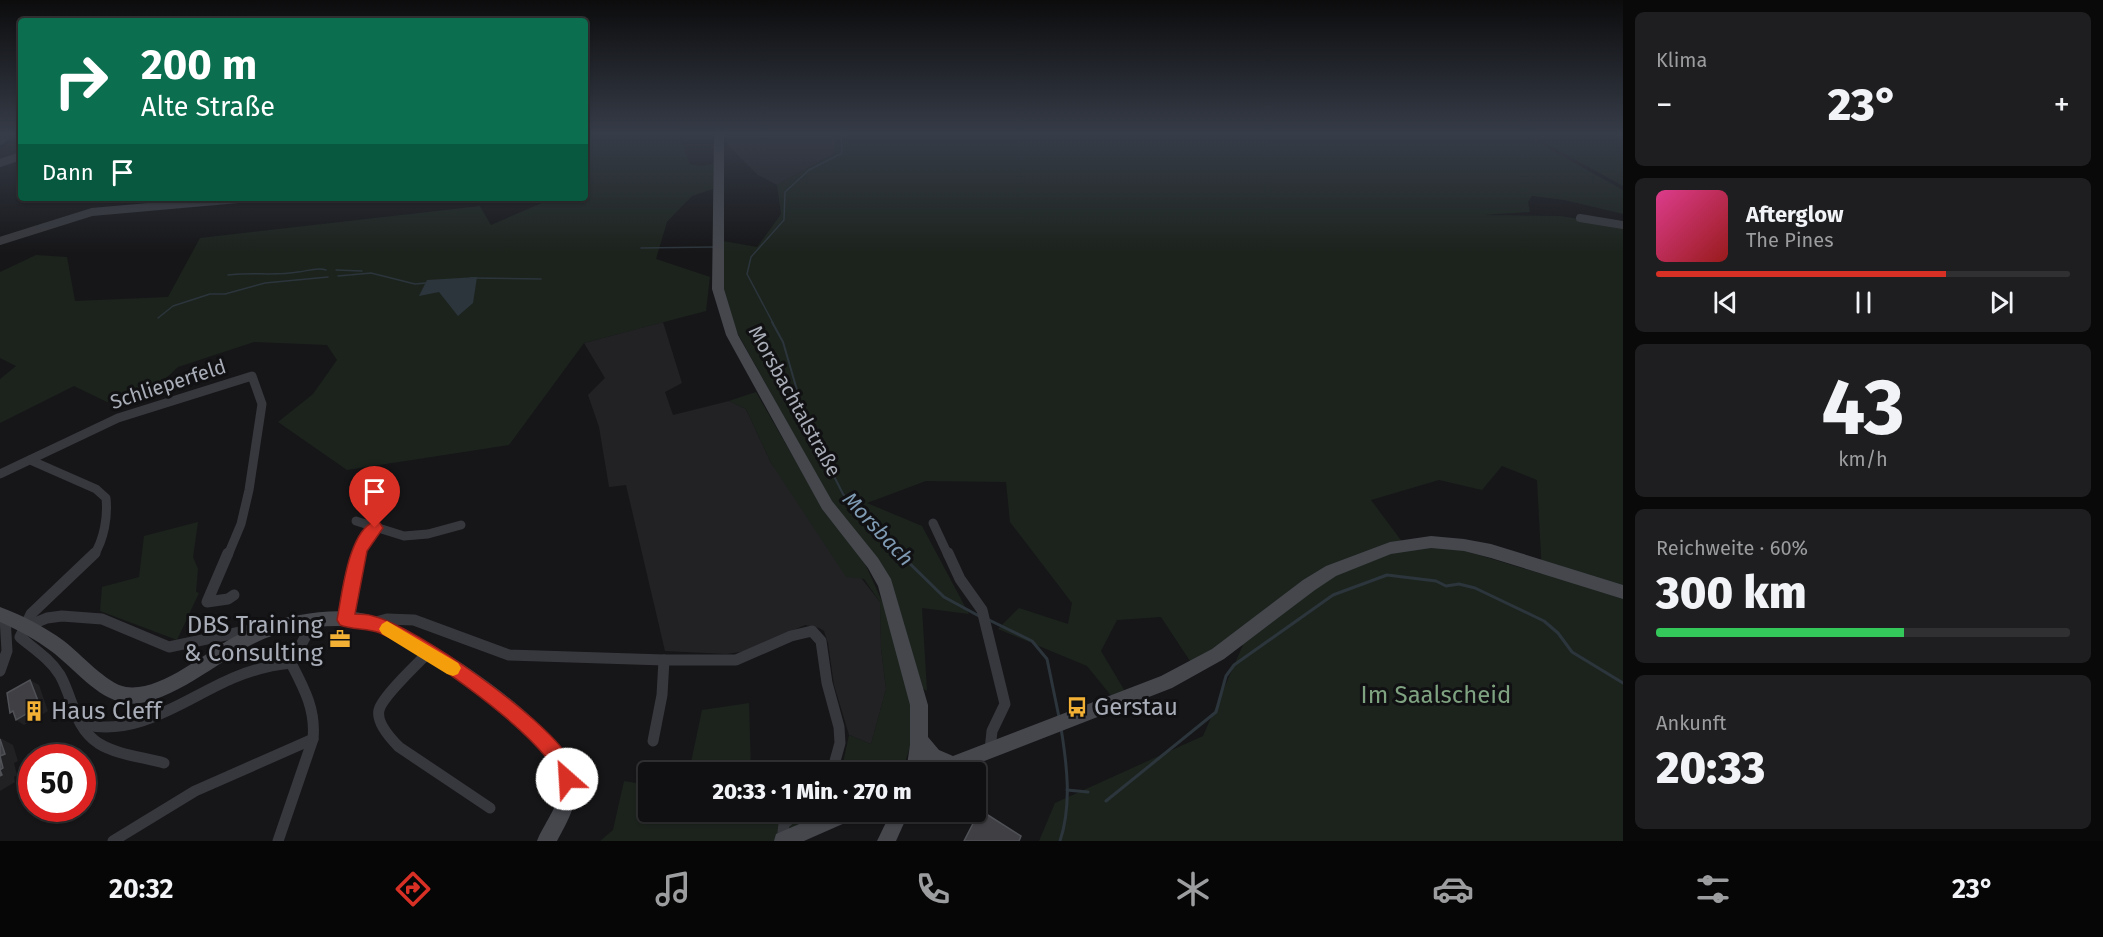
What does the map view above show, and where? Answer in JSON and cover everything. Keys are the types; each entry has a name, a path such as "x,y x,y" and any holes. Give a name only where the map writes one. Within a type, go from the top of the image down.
{"main road":[{"name":"Morsbachtalstraße","path":"719,174 718,289 726,320 732,335 827,505 873,563 885,584 915,687 920,715 920,740 917,762"},
{"path":"960,762 1166,682 1218,654 1331,571 1411,543 1464,545 1491,551 1623,592"},
{"path":"3,616 44,636 110,688 126,695 141,695 161,688 240,642 284,624 345,620 372,623 429,652 515,716 552,749 562,764 567,779 566,798 546,841"},
{"path":"920,740 926,752 943,762"},
{"path":"782,841 825,822"},
{"path":"886,841 895,822"}],"street":[{"path":"0,241 92,212 190,206 228,201"},
{"path":"1580,218 1623,225"},
{"name":"Schlieperfeld","path":"30,460 118,418 252,376 262,404 249,490 241,524 213,584 207,603 228,599 234,595"},
{"path":"0,474 30,460 96,489 106,498 108,507 100,544 93,556 40,605 32,614 20,637 55,668 79,722 95,741 164,763"},
{"path":"356,520 366,520 375,528 398,536 414,536 461,525"},
{"path":"933,523 960,579 982,610 987,627 1005,704 992,731 990,750"},
{"path":"345,620 360,549 375,528"},
{"path":"0,671 8,652 3,630 3,616"},
{"path":"25,627 47,618 62,616 102,620 169,646 262,627 267,630"},
{"path":"372,623 387,619 414,620 509,655 663,660 736,660 803,632 812,631 821,641 827,683 839,727 840,743 835,762"},
{"path":"291,663 314,621"},
{"path":"429,652 381,704 380,716 399,747 490,808"},
{"path":"653,741 662,695 663,660"},
{"path":"79,722 100,729 127,725 169,709 246,673 268,666 291,663"},
{"path":"278,841 313,739 315,718 291,663"},
{"path":"102,745 113,727"},
{"path":"113,841 195,791 313,739"},
{"path":"782,841 784,824 786,822"}],"shaded area":[{"path":"757,174 796,174 777,185"},
{"path":"477,277 473,303 458,316 439,292 419,296 427,280"},
{"path":"663,322 682,383 665,392 673,415 729,401 746,409 771,463 880,602 881,648 886,689 871,744 849,735 834,685 828,643 824,631 819,628 805,625 748,651 726,654 665,651 626,485 609,487 599,427 588,395 605,378 584,343"}],"green space":[{"path":"588,174 714,174 713,189 692,196 667,222 656,259 710,277 706,311 584,343 509,445 347,470 278,422 313,394 337,360 327,345 254,342 178,367 165,379 107,402 74,386 0,423 0,379 16,366 0,358 0,272 36,255 67,257 75,301 168,297 200,238 480,206 491,225 546,201 588,201"},
{"name":"Im Saalscheid","path":"796,174 1595,174 1623,190 1623,214 1564,200 1532,196 1528,202 1530,212 1484,215 1561,216 1623,226 1623,841 1039,841 1055,803 1203,736 1243,645 1192,664 1161,617 1117,620 1101,651 1126,693 1113,698 1087,666 998,629 1019,608 1068,624 1072,603 1010,522 1006,482 926,481 867,503 922,526 969,614 922,608 927,691 921,687 892,586 837,513 732,323 724,298 723,241 757,247 781,214 777,185","holes":["1502,466 1537,480 1542,574 1452,547 1406,547 1371,500 1439,480 1482,490"]},
{"path":"1602,174 1623,174 1623,186"},
{"path":"756,392 826,514 863,559 885,608 906,674 916,728 905,762 843,762 849,735 871,744 886,689 881,648 880,602 864,579 846,577 771,463 746,409 729,401"},
{"path":"198,522 193,557 198,569 196,592 199,593 177,640 100,611 102,587 139,577 144,536"},
{"path":"749,703 751,762 691,762 702,710"},
{"path":"624,781 638,783 638,822 813,822 775,841 600,841 613,830"}],"building":[{"path":"30,680 40,706 16,720 13,711 10,713 7,693"},
{"path":"0,739 5,754 0,756"},
{"path":"986,814 1021,836 1019,841 964,841 974,822 986,822"}],"waterway":[{"name":"Morsbach","path":"773,323 747,274 751,257 784,220 785,192 804,174"},
{"path":"641,248 713,247"},
{"path":"228,275 326,270"},
{"path":"336,270 362,271"},
{"path":"338,276 371,273 415,284 426,283"},
{"path":"158,318 173,306 210,294 225,294 265,283 328,277"},
{"path":"470,278 541,279"},
{"name":"Morsbach","path":"772,322 783,342 806,421 843,494 900,555"},
{"name":"Morsbach","path":"899,553 944,597 979,616"},
{"path":"1106,801 1216,712 1226,676 1234,665 1333,595 1387,575 1436,581 1446,586 1459,584 1475,588 1544,621 1558,633 1572,652 1623,683"},
{"name":"Morsbach","path":"987,619 1032,641 1047,659 1059,717"},
{"name":"Morsbach","path":"1060,841 1067,799 1061,728"},
{"path":"1067,790 1088,792"}],"slow traffic":[{"path":"387,629 453,668"}],"place":[{"name":"DBS Training & Consulting","path":"340,639"},
{"name":"Gerstau","path":"1077,707"},
{"name":"Haus Cleff","path":"34,711"}],"route":[{"path":"375,528 360,549 345,620 372,623 388,629 429,652 470,680 499,702 552,749 562,764 567,779"}]}
